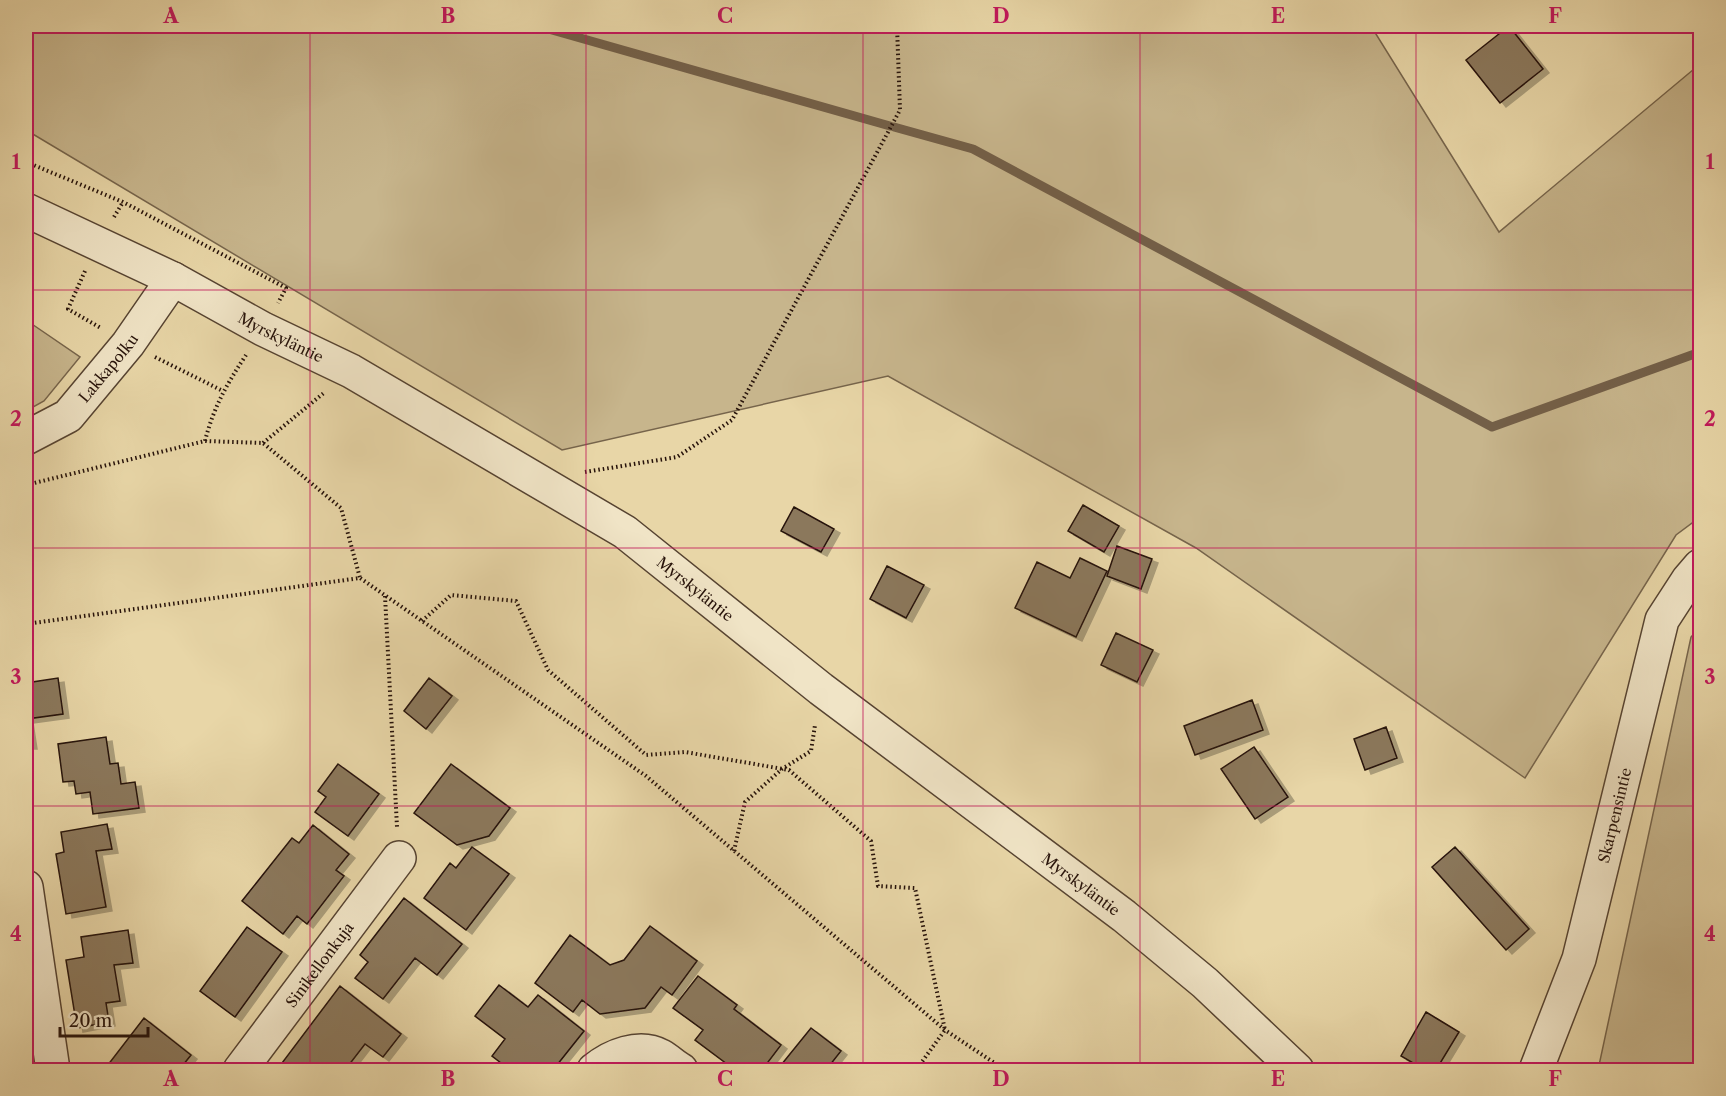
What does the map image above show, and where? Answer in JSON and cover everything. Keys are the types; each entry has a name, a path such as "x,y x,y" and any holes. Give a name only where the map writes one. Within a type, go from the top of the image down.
{"street":[{"name":"Myrskyläntie","path":"26,210 173,279 263,329 351,371 625,532 821,689 1124,916 1205,983 1298,1071"},
{"name":"Lakkapolku","path":"26,438 68,416 128,344 173,279"},
{"name":"Skarpensintie","path":"1536,1071 1580,959 1662,620 1688,580 1701,567"},
{"name":"Sinikellonkuja","path":"240,1071 399,858"},
{"path":"26,887 53,1071"},
{"path":"594,1071 607,1059 643,1051 660,1055 681,1071"}],"path":[{"path":"584,472 677,457 732,420 900,110 897,26"},
{"path":"26,162 123,202 286,288 223,391 206,441"},
{"path":"123,202 97,242 68,309 128,344 223,391"},
{"path":"263,442 351,371"},
{"path":"26,485 206,441 263,442 341,508 360,578 646,776 945,1030 1005,1071"},
{"path":"26,624 360,578"},
{"path":"422,621 451,595 516,601 548,670 646,755 685,752 789,770 871,841 878,886 915,888 945,1030 916,1071"},
{"path":"385,596 399,858"},
{"path":"734,851 745,801 782,769 811,752 821,689"}],"shaded area":[{"path":"26,26 1371,26 1499,232 1700,64 1700,517 1676,535 1525,778 1196,548 888,376 562,450 26,130"},
{"path":"26,320 80,357 44,401 26,411"},
{"path":"1700,627 1700,1070 1598,1070 1691,637"}],"building":[{"path":"1509,26 1543,69 1500,103 1466,60"},
{"path":"1083,505 1119,526 1104,552 1068,531"},
{"path":"794,507 834,529 821,552 781,531"},
{"path":"1117,546 1152,559 1141,589 1107,576"},
{"path":"1080,558 1107,571 1076,637 1015,608 1037,562 1070,578"},
{"path":"887,566 924,585 906,618 870,599"},
{"path":"1116,633 1153,650 1137,682 1101,665"},
{"path":"58,678 63,714 27,719 31,745 26,745 26,683"},
{"path":"429,678 452,696 426,729 404,711"},
{"path":"1252,700 1263,730 1195,755 1184,726"},
{"path":"1386,727 1397,758 1365,770 1354,739"},
{"path":"106,737 110,764 118,763 121,784 135,782 139,808 93,814 90,792 76,794 74,781 63,782 58,744"},
{"path":"1254,747 1288,797 1255,819 1221,769"},
{"path":"338,764 379,794 348,836 315,812 326,797 318,791"},
{"path":"451,764 510,808 489,836 457,845 414,813"},
{"path":"107,824 112,849 96,851 106,907 66,914 56,854 64,852 61,832"},
{"path":"313,825 349,854 336,870 344,876 307,924 297,916 283,934 242,901 292,838 299,843"},
{"path":"472,847 509,874 466,930 424,898 450,863 456,868"},
{"path":"1455,847 1529,929 1506,950 1432,867"},
{"path":"404,898 462,944 437,975 415,958 383,999 355,978 368,962 360,955"},
{"path":"650,926 697,961 672,995 661,987 645,1008 600,1014 582,1000 573,1012 535,983 570,935 610,965 624,960"},
{"path":"247,927 282,952 235,1017 200,991"},
{"path":"128,930 133,963 114,965 120,1001 106,1003 109,1022 77,1028 66,960 84,957 81,937"},
{"path":"698,976 737,1005 734,1009 781,1045 762,1070 735,1070 695,1040 703,1030 673,1008"},
{"path":"499,985 528,1007 538,995 584,1031 553,1070 495,1070 501,1063 492,1056 505,1039 475,1016"},
{"path":"340,986 401,1034 383,1057 365,1044 345,1070 292,1070 282,1063"},
{"path":"1426,1012 1459,1032 1436,1070 1425,1070 1401,1056"},
{"path":"144,1018 191,1055 179,1070 104,1070"},
{"path":"811,1028 841,1051 826,1070 777,1070"}],"waterway":[{"path":"538,26 890,126"},
{"path":"894,127 973,149 1492,427 1700,352"}]}
